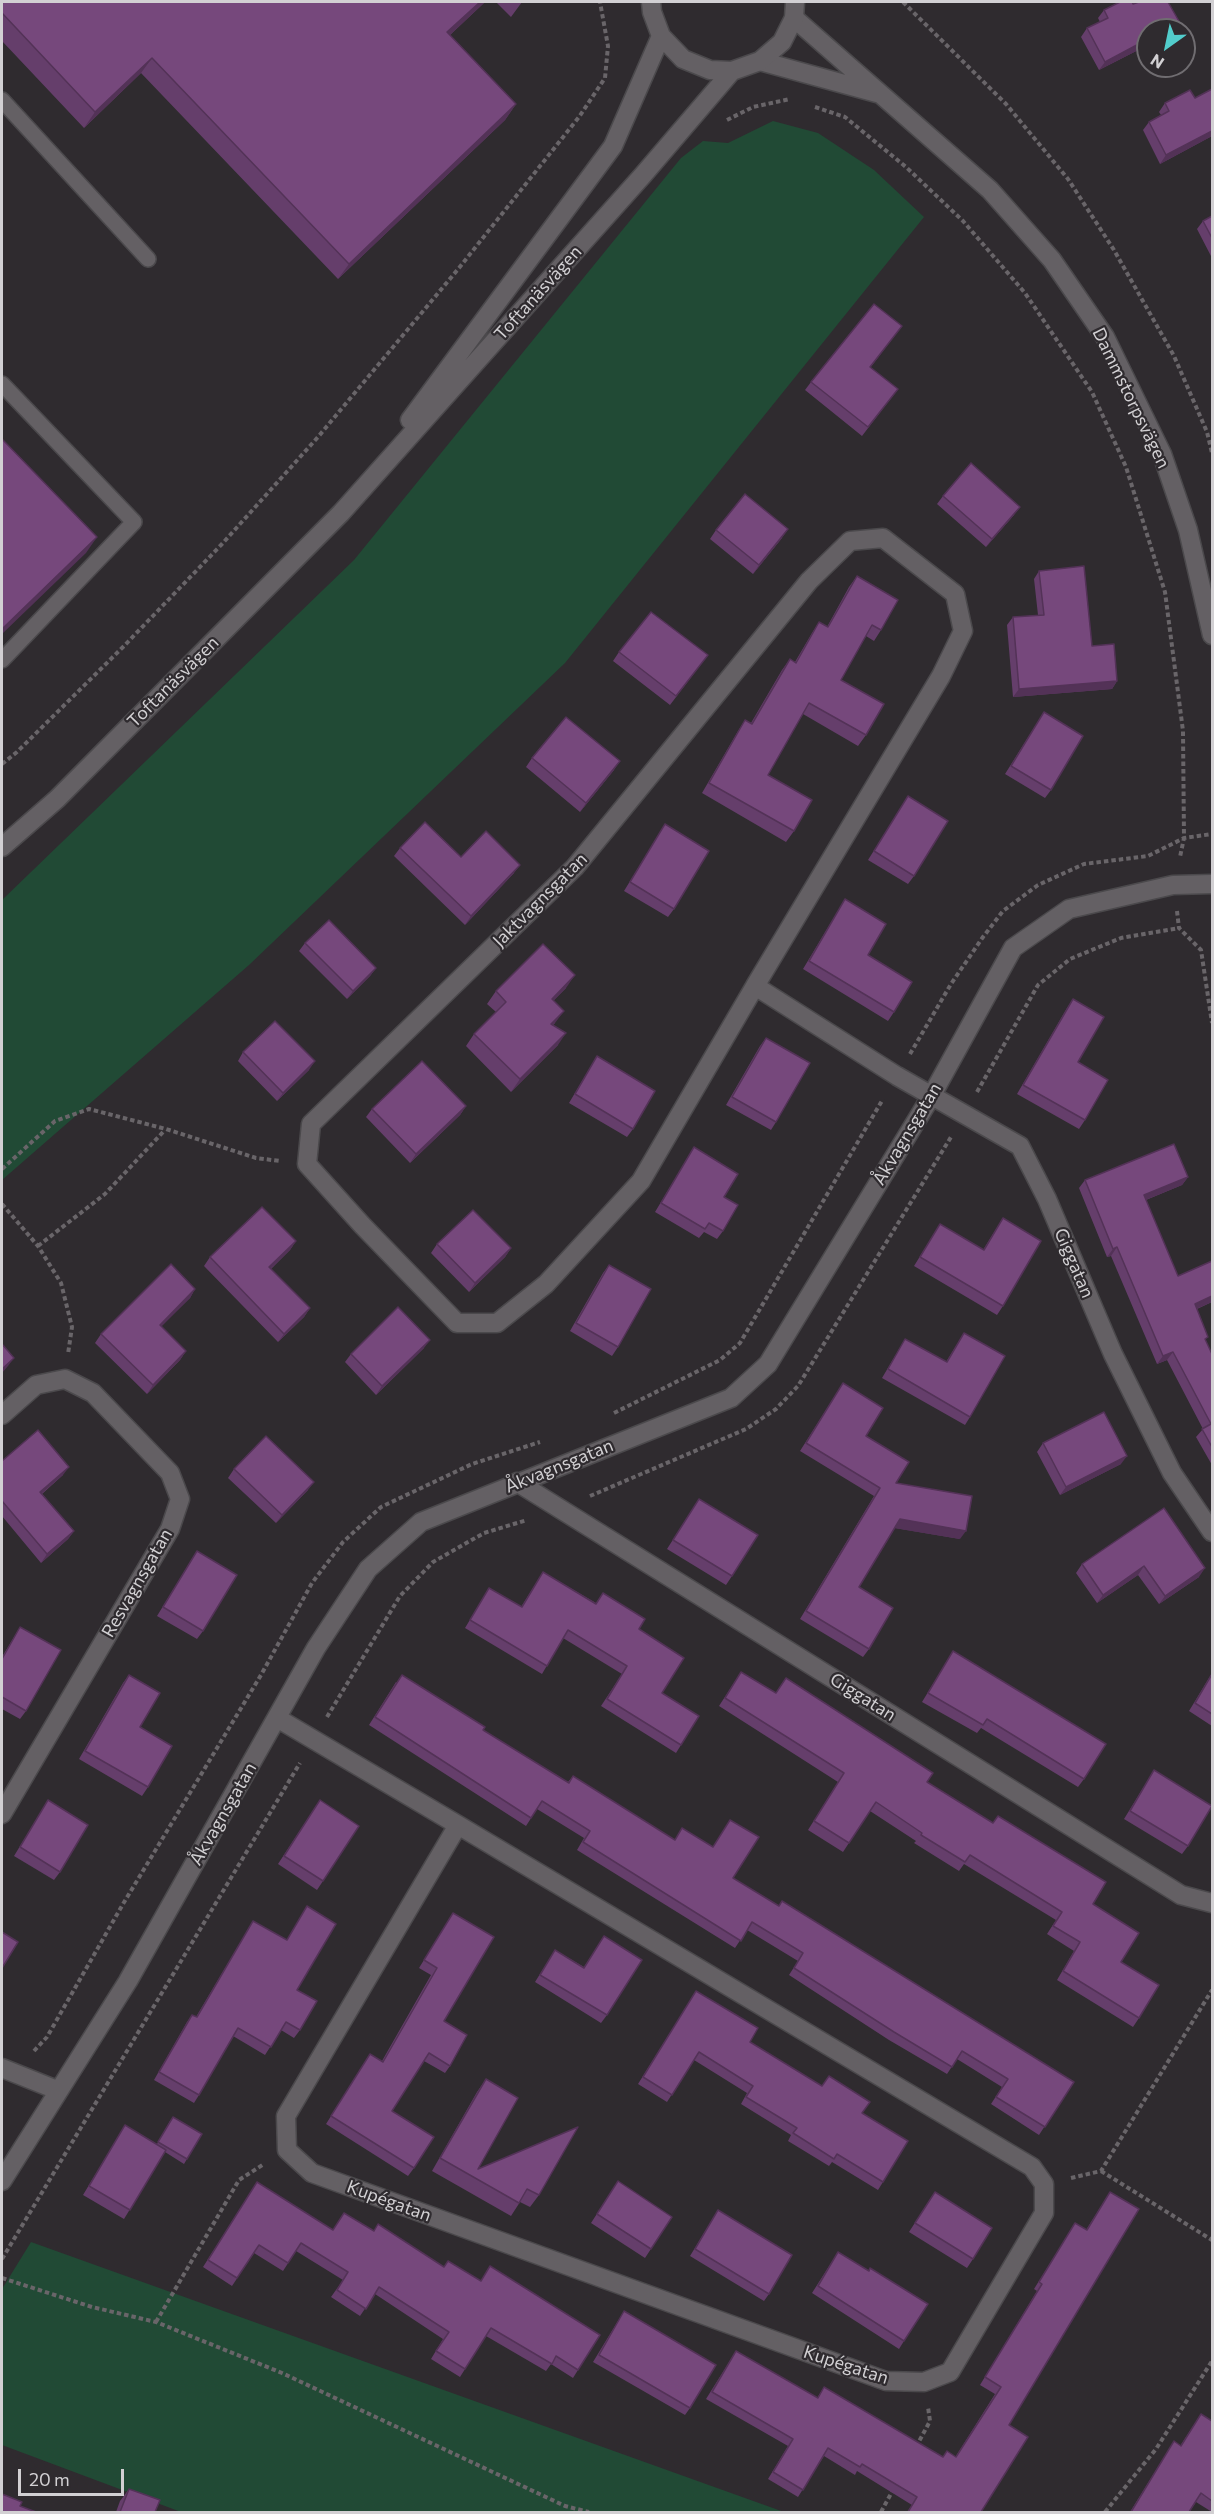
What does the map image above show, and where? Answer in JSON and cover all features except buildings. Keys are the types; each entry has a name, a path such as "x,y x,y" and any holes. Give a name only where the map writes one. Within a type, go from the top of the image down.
{"street":[{"path":"651,2 652,12 661,36 683,59 710,70 732,70 760,61 782,42 794,10"},
{"name":"Dammstorpsvägen","path":"794,10 882,95 990,190 1052,260 1105,338 1162,454 1188,530 1212,635"},
{"name":"Toftanäsvägen","path":"341,513 613,146 661,36"},
{"name":"Dammstorpsvägen","path":"760,61 882,95"},
{"name":"Toftanäsvägen","path":"2,847 57,800 341,513 643,175 732,70"},
{"name":"Jaktvagnsgatan","path":"883,538 955,594 963,631 941,676 755,986 641,1181 546,1284 497,1323 457,1323 362,1225 308,1164 311,1124 575,867 809,581 850,541 883,538"},
{"name":"Åkvagnsgatan","path":"2,2181 57,2090 128,1981 316,1648 368,1569 421,1522 730,1398 768,1364 932,1095 1013,948 1069,909 1173,885 1212,884"},
{"path":"755,986 897,1076 932,1095"},
{"name":"Giggatan","path":"932,1095 1020,1146 1047,1199 1113,1354 1172,1473 1212,1532"},
{"path":"2,1415 36,1385 65,1379"},
{"name":"Resvagnsgatan","path":"2,1814 170,1529 180,1499 170,1473 93,1393 65,1379"},
{"name":"Giggatan","path":"517,1482 1181,1895 1212,1903"},
{"path":"277,1719 1032,2167 1044,2184"},
{"path":"287,2150 286,2116 458,1825"},
{"path":"8,2071 57,2090"},
{"name":"Kupégatan","path":"287,2150 312,2173 323,2178 886,2381 924,2382 950,2372 1044,2213 1044,2184"}],"lane":[{"path":"2,100 148,259"},
{"path":"2,384 134,522 2,660"}],"path":[{"path":"2,764 17,752 139,630 222,544 318,437 579,117 604,78 608,46 600,2"},
{"path":"903,2 1006,104 1068,179 1114,250 1174,356 1210,431 1212,453"},
{"path":"604,78 643,80"},
{"path":"696,111 728,121 753,107 791,99"},
{"path":"812,106 845,117 906,167 963,221 1025,293 1092,392 1126,467 1165,592 1183,731 1184,838 1173,885 1179,928 1201,950 1212,1023"},
{"path":"606,1416 720,1360 740,1343 951,984 1004,911 1038,885 1084,864 1148,856 1184,838 1212,834"},
{"path":"2,2259 400,1596 433,1562 484,1533 561,1509 746,1429 776,1409 798,1386 965,1114 1038,985 1070,959 1121,938 1179,928"},
{"path":"2,1169 55,1121 89,1109 166,1129 256,1158 308,1164"},
{"path":"38,1246 105,1194 166,1129"},
{"path":"2,1204 38,1246 61,1284 72,1327 65,1379"},
{"path":"8,2071 47,2037 123,1904 261,1675 312,1583 343,1542 381,1507 472,1464 545,1440"},
{"path":"1101,2171 1212,1990"},
{"path":"156,2322 239,2180 287,2150"},
{"path":"1044,2184 1101,2171 1212,2240"},
{"path":"2,2278 92,2307 156,2322 282,2373 565,2506 589,2512"},
{"path":"1105,2512 1156,2449 1212,2361"},
{"path":"914,2451 930,2421 924,2382"},
{"path":"881,2512 897,2482"}],"green space":[{"path":"773,121 818,133 874,170 924,217 565,663 249,965 2,1180 2,900 354,560 681,158 703,141 728,143"},
{"path":"31,2242 784,2512 181,2512 2,2445 2,2289"}]}
